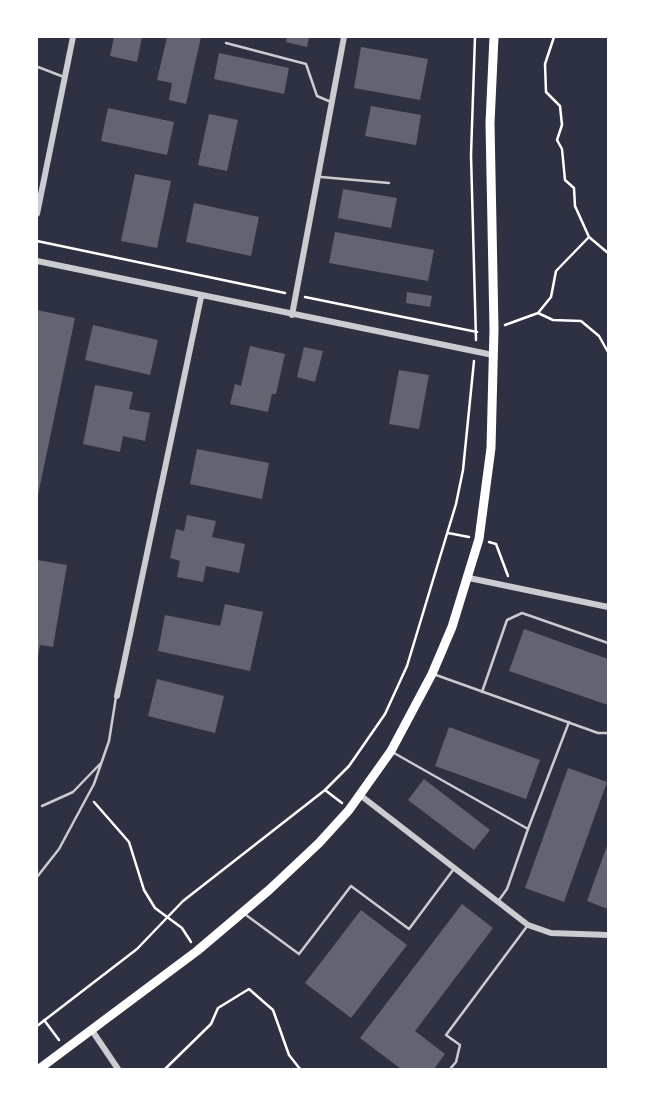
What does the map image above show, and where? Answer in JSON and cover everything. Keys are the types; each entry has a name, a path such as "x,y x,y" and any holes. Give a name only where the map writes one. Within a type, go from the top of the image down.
{"main road":[{"path":"39,1069 197,951 243,913 349,810 391,751 432,674 469,578 479,539 491,448 494,329 490,123 494,37"}],"street":[{"path":"37,214 73,37"},
{"path":"292,315 344,37"},
{"path":"37,261 201,297 494,355"},
{"path":"117,696 201,297"},
{"path":"469,578 608,607"},
{"path":"360,795 528,925 551,933 608,935"},
{"path":"90,1029 118,1069"}],"lane":[{"path":"226,43 306,64 317,96 331,102"},
{"path":"38,67 64,77"},
{"path":"317,177 389,183"},
{"path":"482,692 507,620 522,613 608,643"},
{"path":"432,674 598,733 608,733"},
{"path":"37,877 59,849 88,797 103,761 117,696"},
{"path":"498,901 507,889 569,722"},
{"path":"391,751 528,829"},
{"path":"41,806 73,792 103,761"},
{"path":"243,913 299,954 351,886 409,929 456,867"},
{"path":"450,1069 456,1062 460,1045 446,1035 528,925"}],"path":[{"path":"37,1026 137,949 183,901 325,790 349,766 385,714 407,666 456,504 463,470 477,332 471,155 475,37"},
{"path":"554,37 545,64 546,92 560,106 562,125 557,140 562,149 565,180 574,188 575,206 589,237 608,253"},
{"path":"494,329 538,313 551,297 556,271 589,237"},
{"path":"37,241 477,332"},
{"path":"538,313 553,320 581,321 599,336 608,352"},
{"path":"325,790 349,810"},
{"path":"88,797 108,814 129,842 144,890 155,908 182,928 197,951"},
{"path":"165,1069 211,1024 218,1008 249,989 273,1010 289,1055 300,1069"},
{"path":"44,1020 66,1049"}],"building":[{"path":"114,37 142,37 137,62 110,56"},
{"path":"167,37 201,37 186,104 169,100 172,83 157,80"},
{"path":"287,37 309,37 307,47 286,42"},
{"path":"361,47 428,59 420,100 354,88"},
{"path":"219,53 289,68 284,94 214,79"},
{"path":"371,106 421,115 416,145 365,136"},
{"path":"108,108 174,122 167,155 101,141"},
{"path":"209,114 238,120 227,171 198,165"},
{"path":"135,174 171,181 157,248 121,241"},
{"path":"343,189 397,198 391,228 338,218"},
{"path":"194,203 259,217 251,256 186,242"},
{"path":"335,232 434,250 428,281 329,263"},
{"path":"407,292 432,296 430,307 406,303"},
{"path":"37,310 75,318 38,495 37,495"},
{"path":"93,325 158,340 150,375 85,360"},
{"path":"250,346 285,354 276,394 272,394 268,412 230,404 235,384 241,386"},
{"path":"304,347 323,351 315,382 297,377"},
{"path":"399,370 429,375 419,429 389,424"},
{"path":"95,385 133,392 129,409 150,413 145,441 123,436 120,452 83,444"},
{"path":"197,449 269,463 262,499 190,484"},
{"path":"187,515 216,521 212,537 245,544 239,573 206,566 203,582 177,577 180,561 170,558 176,529 184,531"},
{"path":"37,560 67,565 53,647 40,645 38,657"},
{"path":"225,604 263,612 250,671 158,651 165,615 220,626"},
{"path":"524,629 608,659 608,705 509,671"},
{"path":"157,679 224,696 215,733 148,716"},
{"path":"449,727 540,760 526,799 435,766"},
{"path":"568,768 607,782 564,902 525,888"},
{"path":"424,779 490,830 474,850 408,800"},
{"path":"608,843 608,909 587,901"},
{"path":"462,904 493,928 415,1031 445,1054 434,1069 401,1069 360,1038"},
{"path":"361,910 407,945 351,1018 305,983"}]}
